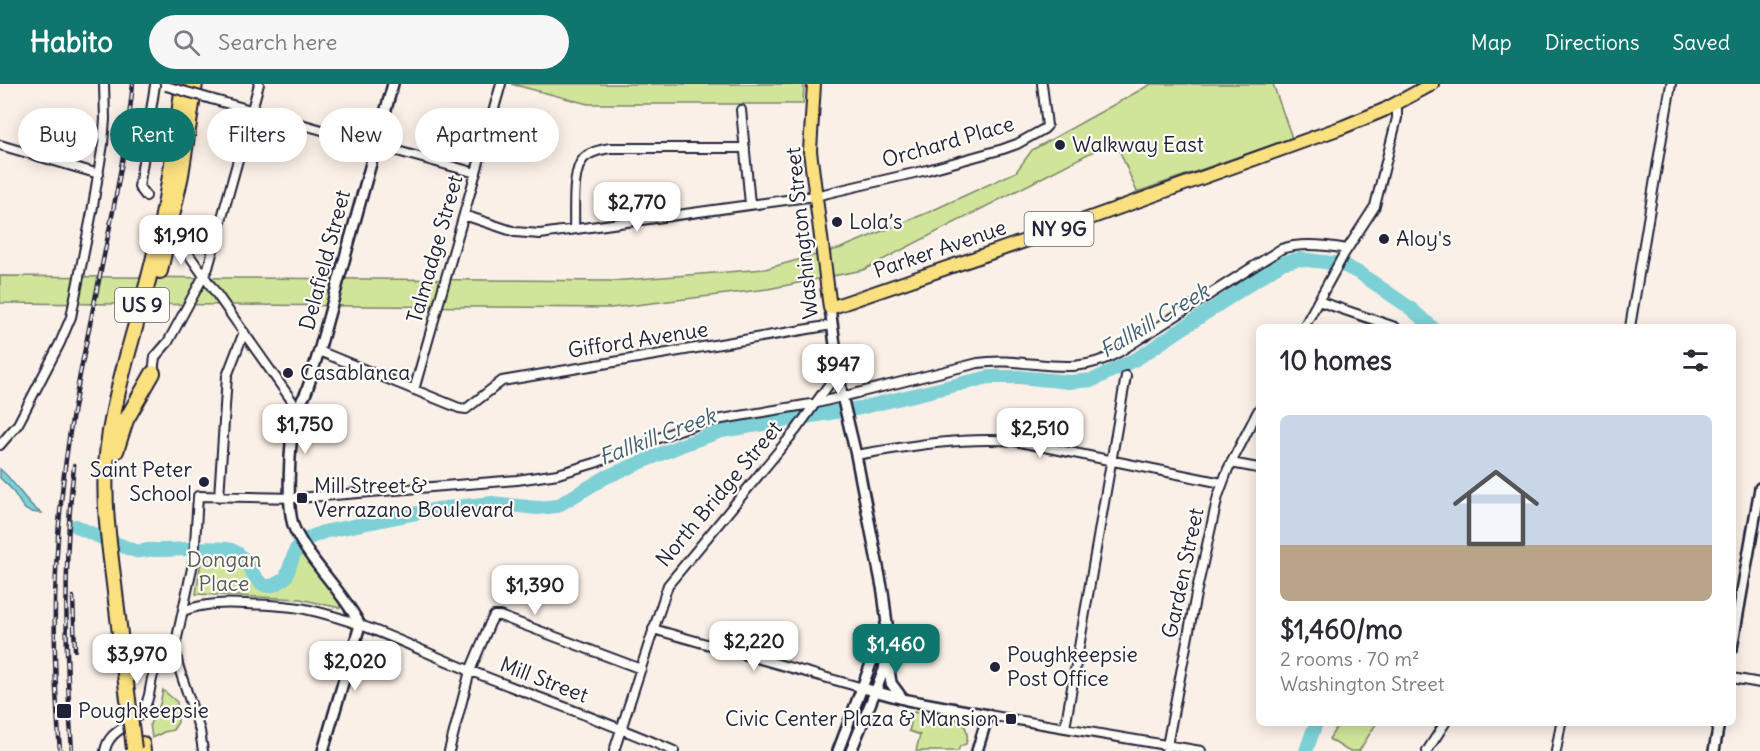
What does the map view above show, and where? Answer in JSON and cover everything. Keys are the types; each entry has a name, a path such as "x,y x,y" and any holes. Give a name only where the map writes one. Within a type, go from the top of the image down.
{"highway":[{"name":"US 9","path":"138,749 106,477 111,425 159,235 170,178 183,84"},
{"name":"US 9","path":"113,527 116,451 124,404 172,221 195,84"},
{"path":"116,451 126,420 153,373"}],"main road":[{"name":"Washington Street","path":"813,84 810,151 830,308"},
{"name":"Parker Avenue","path":"830,308 1146,198 1358,121 1432,84"}],"street":[{"path":"0,445 18,424 69,323 99,174 105,127 104,84"},
{"path":"253,108 259,84"},
{"name":"Delafield Street","path":"386,108 393,84"},
{"name":"Talmadge Street","path":"414,390 501,84"},
{"name":"Orchard Place","path":"815,196 927,170 1017,144 1047,126 1042,84"},
{"path":"1631,324 1671,84"},
{"path":"146,196 139,187 157,85 245,108"},
{"path":"1306,324 1347,249 1377,201 1397,118 1397,103"},
{"path":"741,110 750,204"},
{"path":"0,146 99,174"},
{"path":"574,228 577,170 585,157 597,150 610,148 745,148"},
{"path":"403,153 476,173"},
{"path":"153,373 154,357 168,342 204,276 238,162"},
{"name":"Delafield Street","path":"290,498 291,456 297,408 305,394 319,351 372,162"},
{"path":"464,215 515,232 540,234 815,196"},
{"path":"180,242 297,408"},
{"path":"203,751 200,730 176,657 176,639 195,552 198,496 290,498 517,480 558,474 595,464 679,430 710,421 843,398 988,361 1069,367 1098,363 1281,249 1288,246 1312,245 1347,249"},
{"path":"1318,300 1386,324"},
{"name":"Washington Street","path":"830,308 838,372 883,592 889,634 889,649 850,751"},
{"name":"Gifford Avenue","path":"414,390 466,409 496,384 509,380 832,325"},
{"path":"219,498 227,376 244,332"},
{"path":"319,351 414,390"},
{"name":"North Bridge Street","path":"614,751 668,585 796,430 838,372"},
{"path":"1065,728 1126,375"},
{"name":"Garden Street","path":"1166,748 1204,554 1222,483 1256,415"},
{"path":"856,455 956,440 1015,441 1222,483"},
{"path":"1231,463 1256,468"},
{"path":"1736,626 1760,488"},
{"path":"290,498 291,515 297,534 342,595 360,626 323,751"},
{"path":"183,611 212,603 282,606 314,611 360,626"},
{"path":"449,751 470,671 494,616 500,616 641,669"},
{"name":"Washington Street","path":"838,751 886,624"},
{"name":"Mill Street","path":"360,626 674,751"},
{"path":"653,629 904,699 1166,748 1201,751"},
{"path":"889,649 890,680 904,699"},
{"path":"105,751 112,734 143,711 156,667 176,657"},
{"path":"1736,679 1760,683"},
{"path":"977,751 988,715"},
{"path":"1427,751 1443,726"},
{"path":"1556,751 1560,726"},
{"path":"1714,751 1718,726"}],"green space":[{"path":"511,84 804,84 803,104 588,104"},
{"path":"1151,84 1273,84 1292,138 1137,192 1115,140 863,270 768,289 611,308 0,303 0,276 612,281 765,269 841,248 929,212 1016,172 1032,150"},
{"name":"Dongan Place","path":"203,547 237,552 245,561 255,580 267,585 280,581 284,577 298,548 340,603 340,608 300,599 196,594"},
{"path":"163,690 177,702 178,722 173,730 152,738 150,724 160,704"},
{"path":"914,712 957,719 966,730 966,744 960,746 958,751 916,751 920,735 909,731"},
{"path":"1337,726 1375,726 1359,751 1348,751 1329,739"}],"water":[{"path":"0,469 41,513 24,508 0,478"}],"waterway":[{"name":"Fallkill Creek","path":"76,526 136,551 227,549 236,552 260,582 266,586 275,585 286,577 296,549 309,538 323,532 437,509 492,503 537,508 557,506 606,477 722,431 860,408 989,377 1019,377 1069,382 1093,380 1138,358 1282,263 1299,259 1341,264 1361,274 1410,308 1429,324"},
{"name":"Fallkill Creek","path":"1306,751 1315,726"}],"railway":[{"path":"60,751 55,672 55,594 64,477 76,394 120,173 133,84"},
{"path":"72,751 66,608 68,537 74,466"},
{"path":"73,597 75,650"}],"place":[{"name":"Walkway East","path":"1060,145"},
{"name":"Lola’s","path":"837,222"},
{"name":"Aloy's","path":"1384,239"},
{"name":"Casablanca","path":"288,373"},
{"name":"Saint Peter School","path":"204,482"},
{"name":"Mill Street & Verrazano Boulevard","path":"302,498"},
{"name":"Poughkeepsie Post Office","path":"995,667"},
{"name":"Poughkeepsie","path":"64,711"},
{"name":"Civic Center Plaza & Mansion","path":"1011,719"}]}
